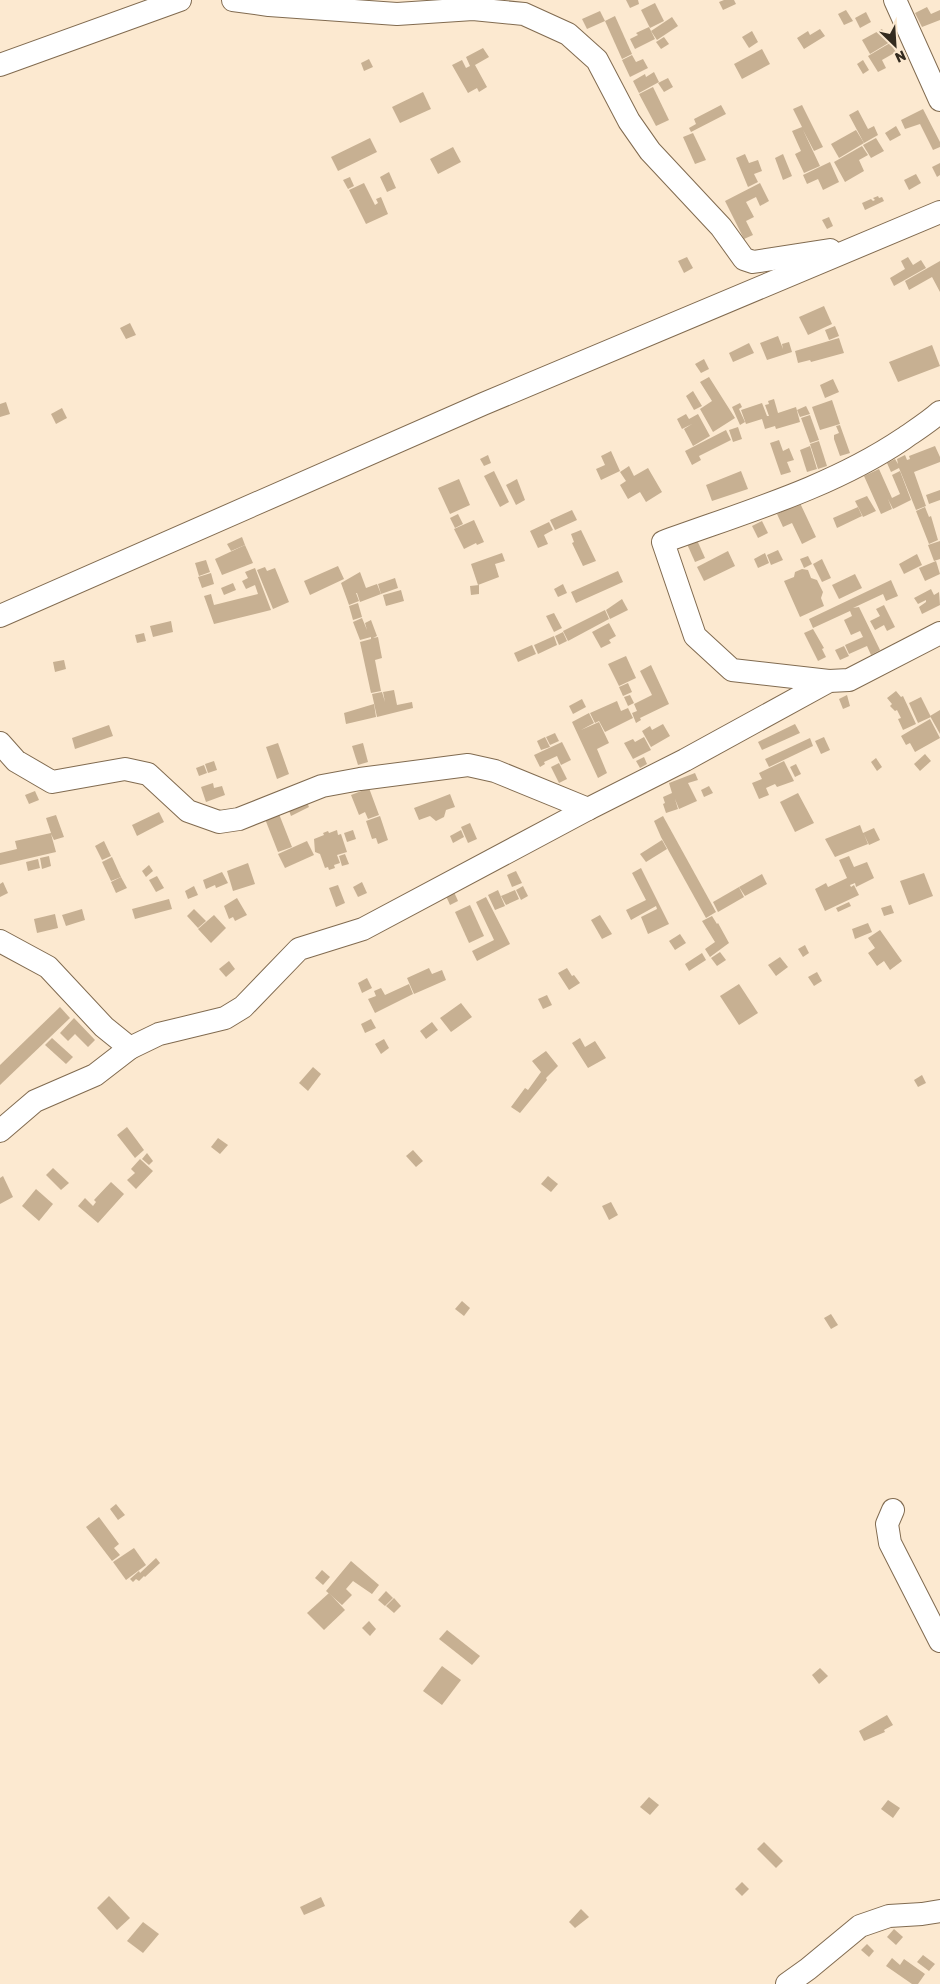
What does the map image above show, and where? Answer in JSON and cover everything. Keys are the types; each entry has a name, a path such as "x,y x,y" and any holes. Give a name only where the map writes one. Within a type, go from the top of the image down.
{"street":[{"path":"0,65 180,0"},
{"path":"233,0 269,5 397,14 473,9 524,14 568,34 597,60 629,121 650,152 721,227 744,259 753,262 858,247"},
{"path":"895,0 940,100"},
{"path":"0,616 483,404 940,212"},
{"path":"940,412 931,421 873,459 821,484 663,542 695,636 732,670 829,681 849,680 940,634"},
{"path":"0,1131 34,1101 95,1075 130,1048 159,1034 225,1018 243,1007 300,950 362,929 588,809 685,760 829,681"},
{"path":"0,743 16,761 52,782 125,769 148,774 188,811 219,822 239,818 322,786 360,779 468,765 495,771 588,809"},
{"path":"0,941 48,967 104,1027 130,1048"},
{"path":"893,1510 887,1524 890,1543 940,1642"},
{"path":"787,1984 860,1926 889,1916 940,1911"}],"building":[{"path":"626,0 638,0 639,4 630,8"},
{"path":"734,0 736,4 723,10 719,2"},
{"path":"655,3 664,21 650,28 641,10"},
{"path":"927,7 931,14 940,10 940,20 922,27 915,13"},
{"path":"846,10 853,21 844,25 838,14"},
{"path":"600,11 605,21 587,29 582,19"},
{"path":"866,12 871,22 860,28 855,18"},
{"path":"615,16 632,54 622,59 605,21"},
{"path":"672,17 678,26 657,40 651,31"},
{"path":"649,27 655,39 635,49 630,39 638,35 636,33"},
{"path":"820,29 825,36 804,49 797,38 808,31 810,35"},
{"path":"882,29 890,42 870,54 862,40"},
{"path":"752,31 758,42 749,48 742,37"},
{"path":"664,37 669,44 661,49 656,42"},
{"path":"890,43 896,52 882,60 886,68 878,72 868,56"},
{"path":"483,48 489,57 475,65 487,87 479,92 477,88 468,93 452,65 462,60 466,68 470,66 466,57"},
{"path":"762,49 770,64 742,79 734,64"},
{"path":"632,55 636,62 643,59 648,68 630,77 622,60"},
{"path":"369,59 373,67 364,71 361,63"},
{"path":"863,60 869,70 863,74 857,64"},
{"path":"654,72 659,82 639,93 633,81 645,74 646,77"},
{"path":"668,78 673,87 664,92 658,83"},
{"path":"653,87 669,120 656,126 639,94"},
{"path":"423,92 431,109 400,123 392,107"},
{"path":"721,105 726,114 691,132 689,128 696,124 694,119"},
{"path":"802,105 823,147 814,151 803,130 820,166 804,173 795,154 801,151 792,131 802,127 793,109"},
{"path":"923,109 940,142 940,147 933,150 920,124 905,129 901,120"},
{"path":"858,110 868,129 874,126 878,135 864,143 849,115"},
{"path":"896,126 901,135 890,141 885,133"},
{"path":"856,130 864,143 839,158 831,144"},
{"path":"693,133 706,160 695,164 683,137"},
{"path":"370,138 377,152 338,171 331,157"},
{"path":"876,138 884,151 871,158 863,145"},
{"path":"862,146 868,155 859,160 864,171 845,182 834,162"},
{"path":"453,147 461,162 438,174 430,159"},
{"path":"745,154 749,163 758,160 762,171 754,174 758,182 748,187 736,158"},
{"path":"783,154 792,176 783,180 775,158"},
{"path":"830,162 839,182 823,190 818,179 807,184 803,175"},
{"path":"940,163 940,175 937,177 932,167"},
{"path":"389,172 396,188 387,192 380,177"},
{"path":"916,174 921,183 909,190 904,180"},
{"path":"350,177 354,186 348,189 343,180"},
{"path":"364,183 375,205 378,203 376,199 381,197 388,214 366,224 349,190"},
{"path":"760,183 769,201 760,206 756,197 746,202 754,217 746,221 753,235 744,239 725,201"},
{"path":"878,196 879,198 882,197 884,201 865,210 862,203 871,199 873,201 875,200 873,198"},
{"path":"829,217 833,226 827,229 822,220"},
{"path":"687,257 693,268 684,273 678,261"},
{"path":"908,257 913,265 921,260 926,268 894,286 890,278 905,269 901,261"},
{"path":"940,261 940,292 932,277 909,290 905,281"},
{"path":"824,306 832,324 808,335 799,317"},
{"path":"130,323 136,335 126,339 120,328"},
{"path":"835,326 839,336 829,340 825,330"},
{"path":"778,336 783,349 782,344 789,342 792,352 767,360 760,343"},
{"path":"839,338 844,353 811,362 810,360 798,363 795,351"},
{"path":"749,343 754,353 733,362 729,353"},
{"path":"932,345 940,366 898,382 889,362"},
{"path":"704,359 709,369 701,373 695,364"},
{"path":"709,377 735,418 713,432 700,409 712,401 700,382"},
{"path":"833,379 839,392 825,398 820,385"},
{"path":"693,391 702,406 694,410 686,396"},
{"path":"774,399 778,413 796,407 800,422 776,429 775,426 765,429 762,419 746,424 741,410 762,403 767,416 769,416 765,405 769,404 768,401"},
{"path":"832,400 840,424 820,430 812,407"},
{"path":"6,402 10,414 0,417 0,404"},
{"path":"740,403 742,407 739,409 745,422 740,425 732,407"},
{"path":"806,406 810,414 800,417 797,410"},
{"path":"62,408 67,418 56,424 51,414"},
{"path":"686,414 689,419 698,414 710,436 693,446 684,429 692,424 682,429 677,419"},
{"path":"810,415 819,440 810,443 801,418"},
{"path":"840,425 850,453 840,456 834,435 839,433 836,426"},
{"path":"738,427 742,439 733,442 729,430"},
{"path":"726,430 731,440 699,456 701,460 692,465 685,451"},
{"path":"779,440 783,451 789,448 794,460 787,462 791,472 781,475 770,443"},
{"path":"819,441 827,466 818,469 810,444"},
{"path":"810,446 817,469 807,472 800,450"},
{"path":"935,446 940,462 914,472 926,506 916,510 899,468 891,472 887,463 895,459 898,464 897,459 905,455 907,460 910,459 909,456"},
{"path":"611,451 620,471 601,480 596,469 605,465 601,456"},
{"path":"488,455 491,463 484,466 480,459"},
{"path":"629,466 634,476 648,468 662,492 646,502 640,492 628,499 620,485 626,481 620,472"},
{"path":"879,469 892,498 900,494 892,475 900,471 911,500 893,509 888,499 892,509 881,514 864,476"},
{"path":"494,471 509,502 500,507 484,476"},
{"path":"741,471 748,489 712,501 706,485"},
{"path":"459,479 470,505 450,514 438,488"},
{"path":"517,479 525,500 516,505 506,485"},
{"path":"940,490 940,500 929,504 926,495"},
{"path":"867,496 876,511 863,517 855,501"},
{"path":"800,503 816,537 802,544 792,523 783,527 777,514"},
{"path":"858,507 862,516 837,528 833,518"},
{"path":"925,507 929,517 931,516 938,540 929,544 916,511"},
{"path":"572,510 577,520 555,530 550,520"},
{"path":"458,514 463,524 455,528 450,518"},
{"path":"474,520 484,542 477,545 476,543 464,549 454,529"},
{"path":"762,521 768,533 758,538 752,526"},
{"path":"549,522 553,530 544,535 548,544 538,548 530,531"},
{"path":"581,530 596,561 583,566 572,543 574,542 571,534"},
{"path":"242,537 245,545 231,551 227,544"},
{"path":"697,540 705,558 695,562 687,544"},
{"path":"940,541 940,559 934,561 928,545"},
{"path":"245,545 253,563 222,575 215,559"},
{"path":"778,550 783,560 771,565 767,555"},
{"path":"728,551 735,566 704,581 697,567"},
{"path":"502,553 505,561 495,564 499,577 478,585 471,564"},
{"path":"765,553 769,563 758,568 754,559"},
{"path":"917,554 922,565 904,574 899,564"},
{"path":"808,556 812,564 804,568 800,559"},
{"path":"822,559 831,578 822,582 813,564"},
{"path":"206,560 210,572 199,576 195,563"},
{"path":"936,561 940,574 925,581 919,568"},
{"path":"338,566 344,579 310,595 304,581"},
{"path":"265,567 267,571 275,568 289,602 273,609 257,570"},
{"path":"255,568 271,610 214,624 204,596 211,594 214,605 258,594 255,585 246,589 242,581 248,578 245,572"},
{"path":"802,569 808,570 811,578 817,580 823,592 821,598 824,606 800,617 784,581 794,577 795,572"},
{"path":"618,571 623,582 576,603 571,592"},
{"path":"360,572 366,588 377,584 381,594 360,602 357,593 359,601 349,605 341,583"},
{"path":"211,573 214,584 202,588 198,577"},
{"path":"855,574 862,588 839,599 832,585"},
{"path":"395,578 398,588 381,594 378,584"},
{"path":"891,580 898,596 886,601 883,594 853,608 859,607 880,650 871,655 867,646 849,654 845,645 863,637 860,631 851,635 844,620 852,616 850,611 813,628 809,619"},
{"path":"233,583 236,590 224,595 221,588"},
{"path":"563,584 567,593 558,597 554,589"},
{"path":"479,585 479,594 471,595 470,586"},
{"path":"931,589 934,595 939,592 940,605 922,614 919,607 926,600 918,604 914,598"},
{"path":"401,590 404,601 386,606 383,595"},
{"path":"622,599 628,610 610,619 606,610"},
{"path":"358,603 362,617 353,620 349,606"},
{"path":"884,605 895,627 887,631 884,625 875,630 870,621 880,616 876,609"},
{"path":"605,610 609,619 568,641 563,631"},
{"path":"554,613 562,628 554,632 546,616"},
{"path":"362,618 367,630 365,623 371,620 377,636 373,638 378,637 382,658 375,660 381,691 371,693 360,642 371,639 371,637 360,640 353,622"},
{"path":"171,621 173,632 153,637 150,626"},
{"path":"609,623 616,636 609,640 611,643 601,648 592,632"},
{"path":"813,629 824,648 822,649 826,657 818,661 804,633"},
{"path":"563,632 567,641 559,645 555,636"},
{"path":"144,633 146,641 137,643 135,635"},
{"path":"554,636 557,645 538,654 534,645"},
{"path":"532,645 536,654 518,662 514,653"},
{"path":"844,646 849,656 840,660 835,650"},
{"path":"626,656 636,678 619,686 608,664"},
{"path":"64,660 66,669 55,672 53,662"},
{"path":"651,665 669,704 640,718 641,720 636,723 632,713 637,711 634,704 652,695 640,671"},
{"path":"628,683 632,692 623,696 619,687"},
{"path":"394,690 397,705 412,702 413,708 377,717 372,694 382,692 385,702 383,692"},
{"path":"896,691 901,697 903,696 916,724 903,730 898,719 901,718 897,710 895,711 890,706 892,704 887,698"},
{"path":"630,695 634,703 628,706 624,697"},
{"path":"847,695 850,706 843,709 839,699"},
{"path":"921,697 931,717 918,723 909,703"},
{"path":"582,699 586,707 573,714 569,706"},
{"path":"617,701 621,711 628,708 633,718 605,732 599,721 595,723 590,713"},
{"path":"374,704 376,717 346,724 344,713"},
{"path":"940,710 940,734 930,716"},
{"path":"589,713 594,723 581,730 599,722 609,743 597,749 607,773 598,778 572,722"},
{"path":"930,719 940,738 915,752 910,743 906,745 901,736"},
{"path":"663,724 670,736 651,747 642,731 650,726 652,730"},
{"path":"795,724 800,733 762,750 758,742"},
{"path":"109,725 113,736 75,749 72,738"},
{"path":"555,733 559,741 550,745 546,737"},
{"path":"545,737 550,747 541,750 537,741"},
{"path":"644,737 651,750 633,759 624,743 633,739 635,742"},
{"path":"824,737 830,750 821,754 815,741"},
{"path":"810,738 813,746 769,767 765,759"},
{"path":"562,742 571,760 561,765 557,756 544,762 545,764 540,767 534,755"},
{"path":"278,743 289,774 277,779 266,747"},
{"path":"363,743 368,762 358,765 352,746"},
{"path":"925,754 931,761 920,771 914,764"},
{"path":"644,757 647,764 640,768 636,761"},
{"path":"876,758 882,767 877,771 871,762"},
{"path":"214,761 217,770 208,773 205,764"},
{"path":"784,761 794,781 777,787 775,784 766,788 769,795 759,799 752,783 762,779 759,773"},
{"path":"559,763 567,779 559,783 551,767"},
{"path":"796,764 801,774 795,777 790,767"},
{"path":"204,765 207,773 199,776 196,768"},
{"path":"695,773 698,780 688,783 697,801 679,809 675,799 678,809 666,813 663,797 672,793 669,783"},
{"path":"213,783 214,788 222,786 225,795 206,802 201,787"},
{"path":"709,786 713,793 704,797 701,790"},
{"path":"369,788 379,815 368,819 365,812 359,815 351,795"},
{"path":"35,791 39,800 29,804 25,795"},
{"path":"798,793 814,823 795,832 780,802"},
{"path":"450,794 455,807 446,810 444,817 436,821 430,816 419,820 414,808"},
{"path":"306,800 309,807 291,816 288,808"},
{"path":"159,812 164,822 137,836 132,825"},
{"path":"279,814 292,847 278,852 265,819"},
{"path":"56,815 64,837 54,840 51,834 56,852 0,865 0,853 17,849 15,841 51,833 46,818"},
{"path":"380,816 388,840 378,844 376,838 372,839 366,821"},
{"path":"663,816 716,912 706,918 654,821"},
{"path":"470,823 477,839 468,843 461,827"},
{"path":"860,825 863,833 874,828 880,840 869,845 864,834 868,844 835,857 825,839"},
{"path":"337,830 338,835 341,834 347,852 337,855 340,863 334,865 335,868 329,870 328,867 325,868 320,854 315,852 314,839 328,831 329,833"},
{"path":"353,830 356,839 347,842 344,833"},
{"path":"461,830 464,837 453,843 450,836"},
{"path":"662,840 667,849 646,862 640,854"},
{"path":"104,841 111,856 102,860 95,846"},
{"path":"307,841 314,855 285,868 278,854"},
{"path":"345,854 349,864 342,866 339,856"},
{"path":"49,856 51,866 42,869 40,858"},
{"path":"849,856 854,867 867,862 874,878 856,887 855,883 850,885 851,887 854,885 859,895 825,911 815,889 826,883 828,887 847,878 839,860"},
{"path":"112,857 121,877 111,881 102,862"},
{"path":"38,859 40,868 28,871 26,862"},
{"path":"248,863 255,884 233,891 227,871"},
{"path":"149,865 153,871 146,877 142,871"},
{"path":"641,868 669,924 648,934 641,917 657,909 656,906 631,920 626,910 646,900 632,873"},
{"path":"516,871 522,883 512,887 507,875"},
{"path":"222,872 228,883 216,888 215,885 206,889 203,880"},
{"path":"924,873 933,896 909,905 900,881"},
{"path":"762,874 767,884 745,896 739,887"},
{"path":"157,876 164,888 156,892 149,880"},
{"path":"121,877 127,888 116,893 111,882"},
{"path":"3,882 8,893 0,897 0,884"},
{"path":"362,882 367,893 358,897 353,887"},
{"path":"338,885 345,903 336,907 329,888"},
{"path":"194,886 198,895 188,899 185,891"},
{"path":"523,886 528,896 521,900 516,890"},
{"path":"739,887 744,897 718,912 713,902"},
{"path":"498,890 505,906 495,910 488,895"},
{"path":"515,890 519,899 506,905 501,896"},
{"path":"454,892 458,901 450,905 446,896"},
{"path":"486,897 510,944 477,961 472,951 494,940 476,902"},
{"path":"237,898 247,915 235,921 233,917 229,919 224,906"},
{"path":"169,899 172,909 135,919 132,909"},
{"path":"849,902 851,906 838,912 836,908"},
{"path":"470,905 484,936 469,943 455,912"},
{"path":"891,905 894,913 884,916 881,908"},
{"path":"82,909 85,920 66,926 62,915"},
{"path":"194,909 206,921 198,928 187,916"},
{"path":"55,914 58,928 37,933 34,919"},
{"path":"214,915 226,928 211,943 198,929"},
{"path":"600,915 612,934 602,939 591,920"},
{"path":"712,916 729,943 710,957 705,949 715,942 702,921"},
{"path":"868,923 872,932 855,939 852,929"},
{"path":"880,930 902,961 890,970 884,961 877,966 868,953 875,948 868,938"},
{"path":"680,934 686,943 675,950 669,941"},
{"path":"805,945 809,953 803,957 798,949"},
{"path":"720,952 726,960 717,966 711,958"},
{"path":"702,953 706,960 689,971 685,964"},
{"path":"780,957 788,967 776,976 768,965"},
{"path":"229,961 235,969 226,977 219,969"},
{"path":"429,968 432,974 442,970 446,980 414,994 407,978"},
{"path":"567,968 580,983 569,990 558,973"},
{"path":"817,972 822,981 814,986 808,977"},
{"path":"367,978 372,988 362,993 358,983"},
{"path":"409,984 413,994 375,1013 368,999 376,996 374,991 381,988 385,995"},
{"path":"739,984 758,1013 739,1025 720,996"},
{"path":"547,995 552,1005 543,1009 538,999"},
{"path":"461,1003 472,1017 451,1032 440,1018"},
{"path":"60,1007 70,1018 0,1085 0,1065"},
{"path":"74,1018 95,1040 88,1047 75,1034 68,1041 60,1033"},
{"path":"371,1019 376,1028 365,1033 361,1024"},
{"path":"432,1022 438,1030 426,1039 420,1031"},
{"path":"52,1038 73,1057 66,1064 45,1045"},
{"path":"580,1038 585,1047 595,1041 606,1058 588,1068 572,1043"},
{"path":"384,1039 389,1048 381,1054 375,1044"},
{"path":"546,1051 558,1066 546,1078 547,1080 520,1113 511,1107 525,1088 528,1090 541,1072 532,1061"},
{"path":"313,1067 321,1074 308,1091 299,1083"},
{"path":"922,1075 926,1083 918,1087 914,1080"},
{"path":"127,1127 144,1150 135,1158 117,1135"},
{"path":"218,1138 228,1145 220,1154 211,1147"},
{"path":"413,1150 423,1161 416,1167 406,1156"},
{"path":"147,1153 153,1161 149,1165 142,1159"},
{"path":"140,1159 153,1171 136,1189 127,1180 135,1173 131,1169"},
{"path":"53,1168 69,1183 61,1190 46,1175"},
{"path":"3,1176 13,1197 0,1204 0,1178"},
{"path":"548,1176 558,1184 551,1192 541,1184"},
{"path":"111,1182 124,1194 98,1223 78,1206 85,1198 93,1206 96,1202 94,1200"},
{"path":"36,1189 53,1204 39,1221 22,1206"},
{"path":"611,1202 618,1215 609,1220 602,1206"},
{"path":"462,1301 470,1308 464,1316 455,1309"},
{"path":"831,1314 838,1325 831,1329 824,1318"},
{"path":"116,1504 125,1515 118,1520 110,1509"},
{"path":"99,1517 119,1544 114,1548 120,1555 112,1561 86,1527"},
{"path":"134,1548 146,1565 126,1580 113,1562"},
{"path":"156,1558 160,1563 145,1577 139,1581 136,1579 133,1582 130,1579 139,1571 140,1573"},
{"path":"351,1561 379,1585 372,1594 353,1581 346,1589 352,1595 342,1605 326,1591"},
{"path":"322,1570 330,1577 323,1585 315,1578"},
{"path":"386,1591 393,1598 385,1606 378,1600"},
{"path":"329,1593 345,1610 324,1630 307,1613"},
{"path":"394,1598 401,1606 394,1613 386,1606"},
{"path":"369,1621 376,1629 370,1636 362,1628"},
{"path":"447,1630 480,1656 472,1665 439,1639"},
{"path":"442,1666 461,1680 442,1705 423,1691"},
{"path":"820,1668 828,1676 819,1684 812,1675"},
{"path":"887,1715 893,1725 884,1730 885,1732 864,1741 859,1731"},
{"path":"649,1797 659,1805 650,1815 640,1807"},
{"path":"888,1800 900,1808 893,1818 881,1809"},
{"path":"764,1842 783,1861 776,1868 757,1849"},
{"path":"742,1882 749,1889 742,1896 735,1889"},
{"path":"109,1896 130,1918 117,1930 97,1908"},
{"path":"321,1897 325,1906 304,1915 300,1907"},
{"path":"581,1909 589,1917 575,1928 569,1922"},
{"path":"143,1922 159,1934 143,1953 127,1941"},
{"path":"894,1929 903,1937 896,1945 887,1937"},
{"path":"867,1944 874,1951 869,1957 861,1950"},
{"path":"923,1955 935,1964 929,1971 917,1962"},
{"path":"892,1958 900,1965 904,1959 925,1974 918,1984 912,1984 886,1966"}]}
